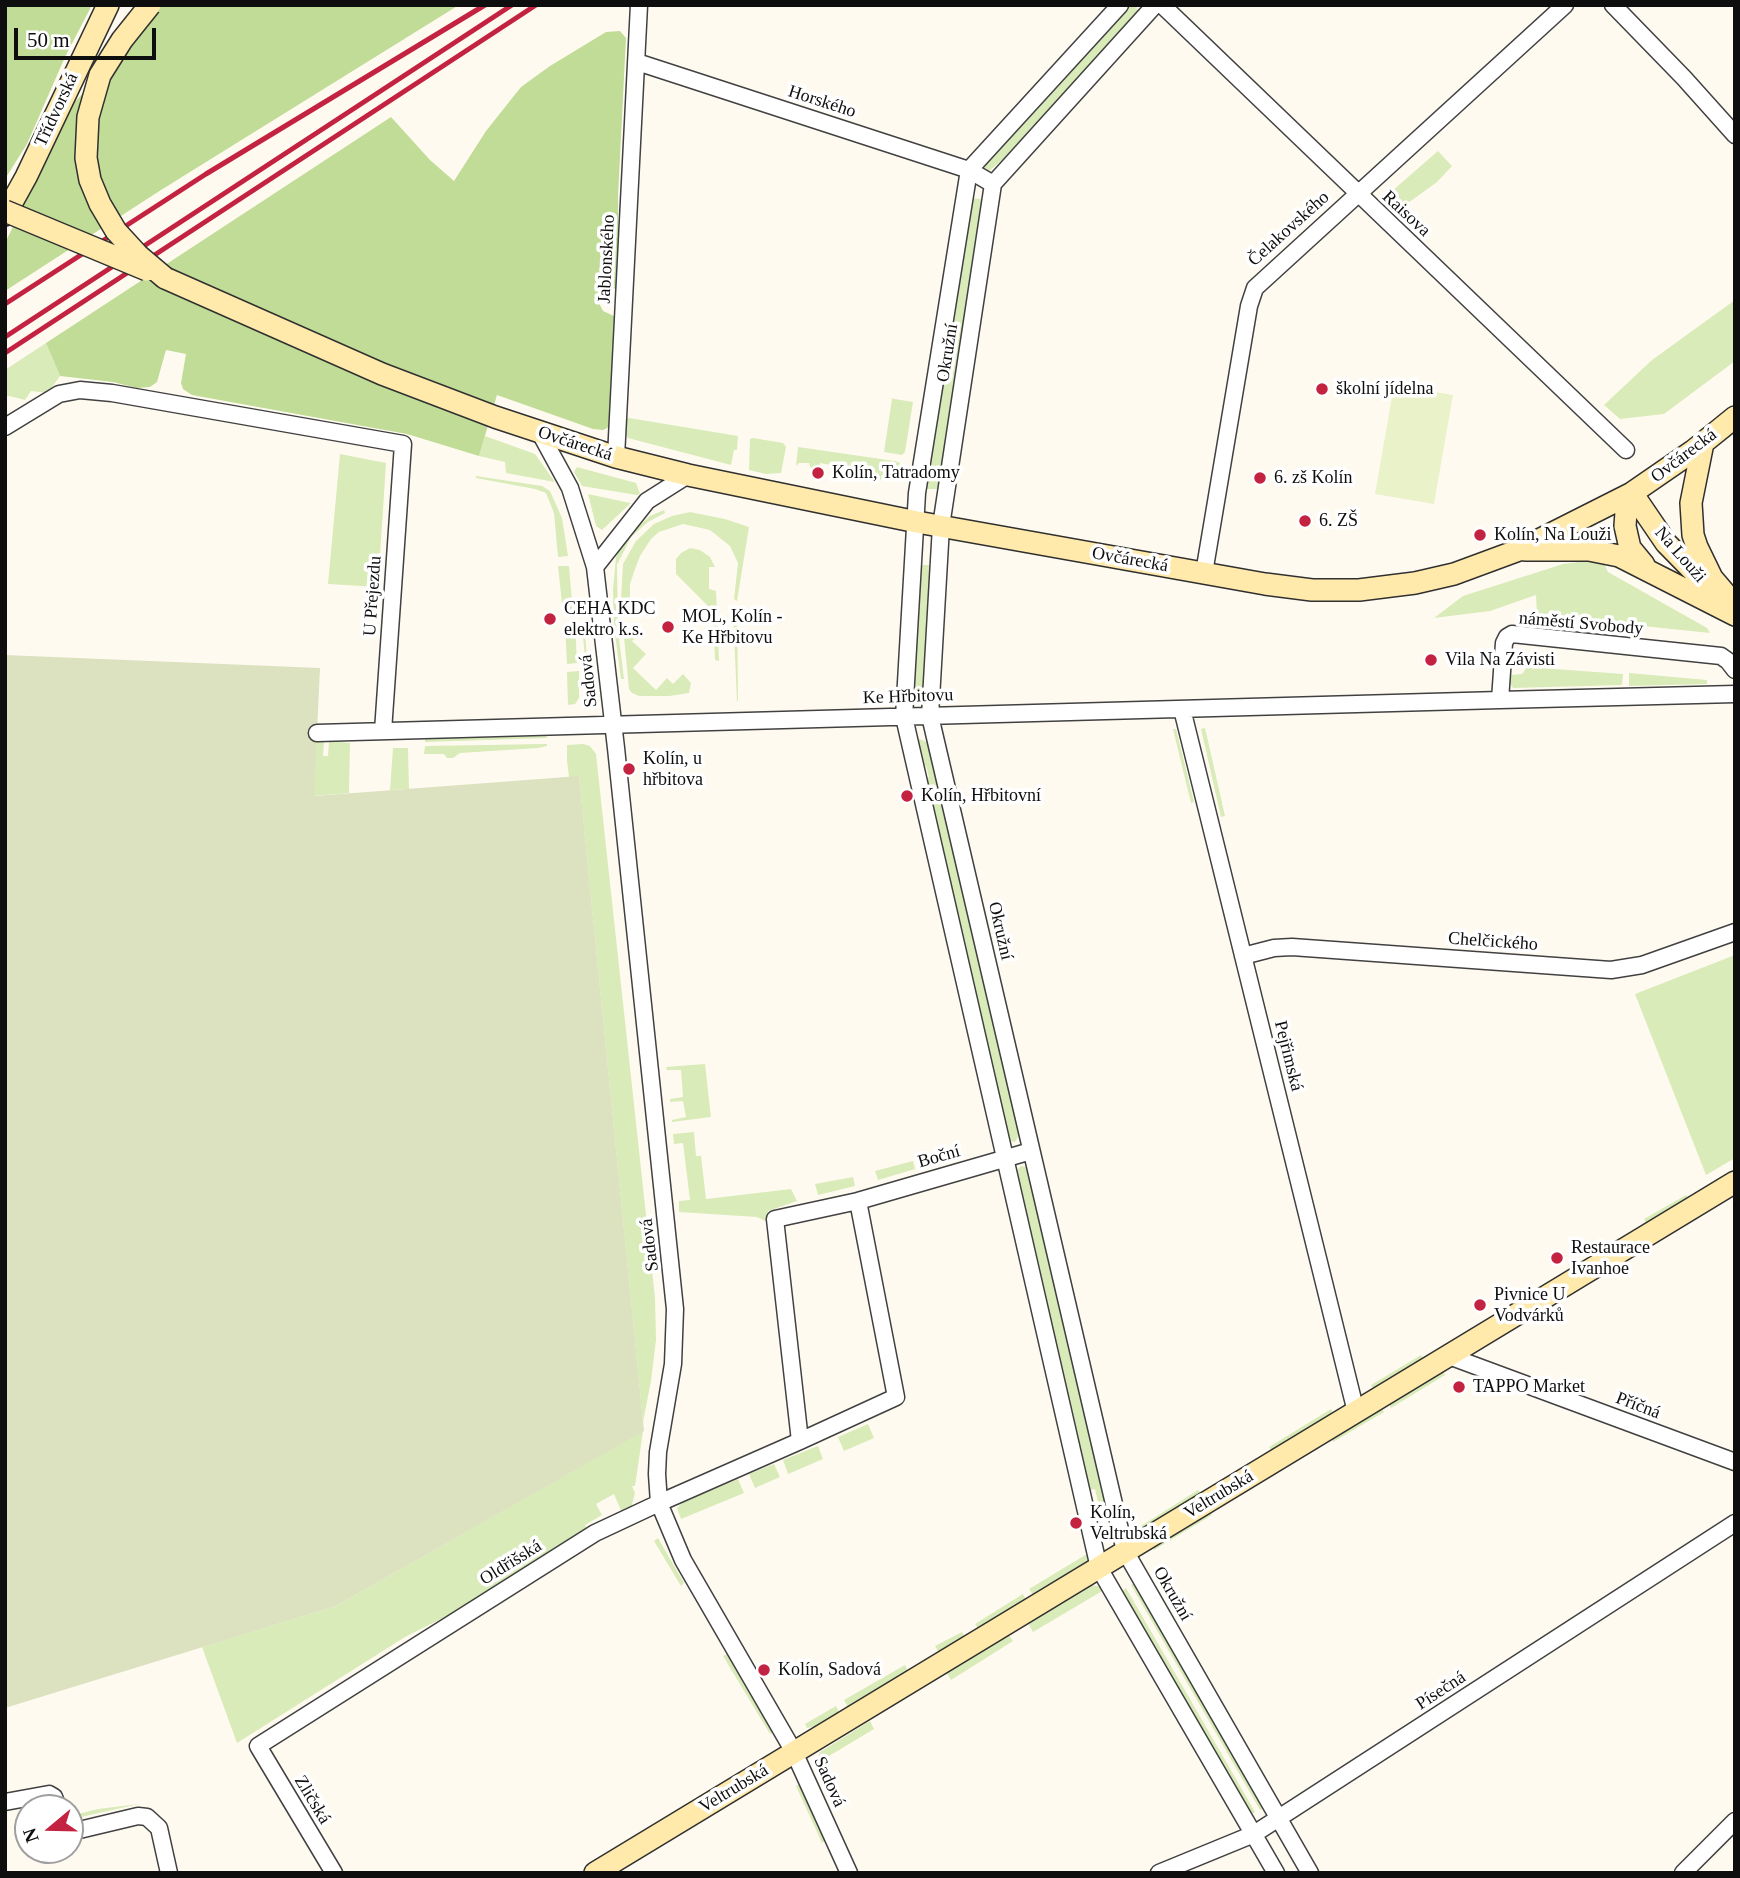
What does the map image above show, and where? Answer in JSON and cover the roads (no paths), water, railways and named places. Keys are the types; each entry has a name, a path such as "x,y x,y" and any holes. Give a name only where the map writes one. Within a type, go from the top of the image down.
{"main road":[{"name":"Třídvorská","path":"7,210 108,5"},
{"path":"150,5 122,40 100,75 88,117 86,158 90,180 116,231 139,256 166,278"},
{"path":"7,210 166,278"},
{"name":"Ovčárecká","path":"166,278 332,353 495,417 615,457 688,475 917,522 1289,587 1359,590 1398,587 1438,578 1519,550 1632,493 1735,417"},
{"path":"1703,443 1691,503 1693,535 1696,547 1712,578 1735,608"},
{"path":"1632,493 1626,512 1627,537 1635,556 1655,573"},
{"name":"Na Louži","path":"1632,493 1682,562 1735,608"},
{"path":"1519,550 1605,552 1619,556 1735,615"},
{"name":"Veltrubská","path":"595,1873 1735,1182"}],"street":[{"name":"Jablonského","path":"615,457 639,5"},
{"path":"969,170 1120,5"},
{"path":"993,184 1155,5"},
{"name":"Raisova","path":"1162,5 1626,450"},
{"name":"Čelakovského","path":"1204,573 1251,296 1262,280 1565,5"},
{"path":"1613,5 1735,135"},
{"name":"Horského","path":"637,62 969,170 993,184"},
{"name":"Okružní","path":"969,170 917,494 904,717 1099,1567 1276,1873"},
{"name":"Okružní","path":"993,184 941,526 930,716 1125,1552 1310,1873"},
{"name":"U Přejezdu","path":"5,427 59,394 80,390 112,393 403,444 383,731"},
{"name":"Sadová","path":"540,433 570,488 595,567 613,725 676,1309 673,1364 658,1452 659,1503 682,1560 794,1752 849,1873"},
{"path":"595,567 647,501 688,475"},
{"name":"náměstí Svobody","path":"1500,700 1504,643 1507,637 1517,634 1721,656 1728,660 1735,670"},
{"path":"1500,700 1735,694"},
{"name":"Ke Hřbitovu","path":"317,733 1500,700"},
{"name":"Pejřimská","path":"1182,709 1356,1412"},
{"name":"Chelčického","path":"1243,956 1273,948 1292,947 1611,970 1642,965 1735,932"},
{"name":"Boční","path":"858,1201 1031,1151"},
{"path":"800,1441 775,1219 858,1201"},
{"name":"Oldřišská","path":"258,1746 595,1533 897,1397 858,1201"},
{"name":"Příčná","path":"1449,1356 1735,1462"},
{"name":"Písečná","path":"1158,1873 1254,1835 1735,1522"},
{"name":"Zličská","path":"258,1746 334,1873"},
{"path":"84,1829 138,1816 147,1817 159,1828 169,1873"},
{"path":"1683,1873 1735,1821"}],"railway":[{"path":"5,304 206,174 485,5"},
{"path":"5,337 512,5"},
{"path":"5,353 536,5"}],"place":[{"name":"školní jídelna","path":"1322,389"},
{"name":"Kolín, Tatradomy","path":"818,473"},
{"name":"6. zš Kolín","path":"1260,478"},
{"name":"6. ZŠ","path":"1305,521"},
{"name":"Kolín, Na Louži","path":"1480,535"},
{"name":"CEHA KDC elektro k.s.","path":"550,619"},
{"name":"MOL, Kolín - Ke Hřbitovu","path":"668,627"},
{"name":"Vila Na Závisti","path":"1431,660"},
{"name":"Kolín, u hřbitova","path":"629,769"},
{"name":"Kolín, Hřbitovní","path":"907,796"},
{"name":"Restaurace Ivanhoe","path":"1557,1258"},
{"name":"Pivnice U Vodvárků","path":"1480,1305"},
{"name":"TAPPO Market","path":"1459,1387"},
{"name":"Kolín, Veltrubská","path":"1076,1523"},
{"name":"Kolín, Sadová","path":"764,1670"}]}
